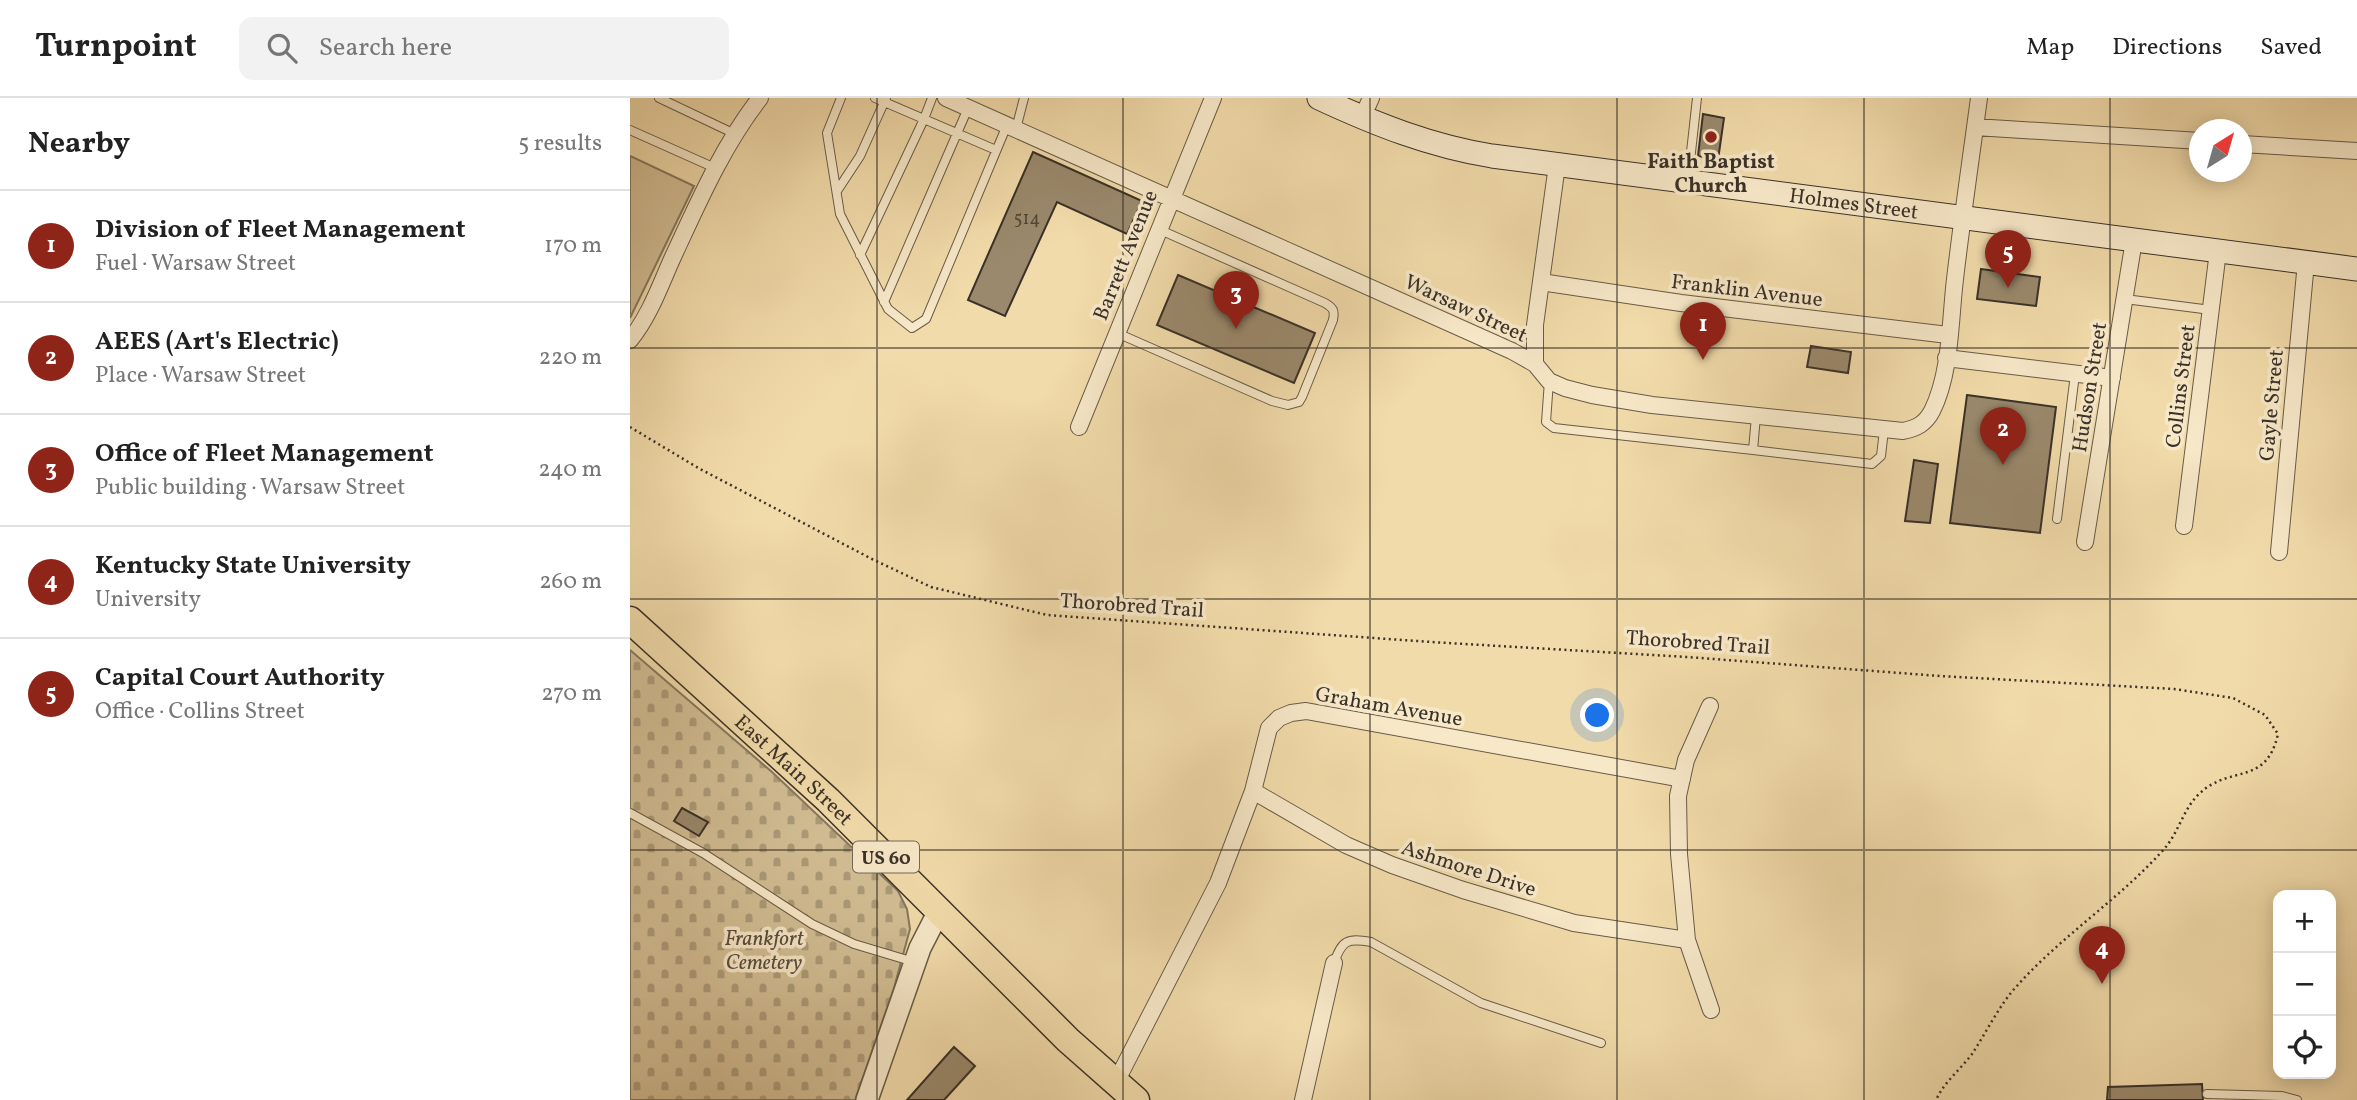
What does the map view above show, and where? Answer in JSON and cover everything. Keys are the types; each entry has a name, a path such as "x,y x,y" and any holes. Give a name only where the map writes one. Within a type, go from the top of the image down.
{"main road":[{"name":"Holmes Street","path":"1319,98 1366,108 1443,147 1492,156 2357,269"},
{"name":"East Main Street","path":"630,620 828,800 940,909 1068,1040 1136,1100"}],"street":[{"name":"Warsaw Street","path":"946,98 1453,324 1535,364 1549,381"},
{"name":"Barrett Avenue","path":"1079,427 1213,98"},
{"path":"1549,381 1565,388 1640,403 1884,430 1915,429 1925,422 1938,397 1946,358 1979,98"},
{"path":"630,341 647,315 715,168 756,99"},
{"path":"1975,127 2189,140"},
{"path":"2252,145 2357,151"},
{"path":"1535,364 1535,326 1557,165"},
{"name":"Hudson Street","path":"2085,542 2134,240"},
{"name":"Collins Street","path":"2184,526 2218,251"},
{"name":"Gayle Street","path":"2279,552 2306,262"},
{"name":"Franklin Avenue","path":"1541,282 1681,303 1948,335"},
{"path":"1946,358 2112,378"},
{"path":"1710,706 1686,760 1678,796 1679,854 1687,940 1711,1010"},
{"name":"Graham Avenue","path":"1115,1083 1218,883 1253,791 1269,728 1279,718 1306,711 1682,779"},
{"name":"Ashmore Drive","path":"1253,791 1346,845 1416,874 1574,923 1687,940"},
{"path":"867,1100 920,948 940,909"},
{"path":"1303,1100 1334,963"}],"lane":[{"path":"659,98 735,134"},
{"path":"841,98 827,133 840,214 888,309 912,328 926,319 996,150 1011,128 1024,98"},
{"path":"875,98 885,100 996,150"},
{"path":"860,255 932,98"},
{"path":"1688,182 1697,98"},
{"path":"837,191 860,156 885,100"},
{"path":"884,302 968,108"},
{"path":"630,130 715,168"},
{"path":"1116,332 1272,401 1288,405 1299,402 1302,397 1333,320 1333,308 1158,229"},
{"path":"2124,299 2211,310"},
{"path":"2057,519 2074,374"},
{"path":"1549,381 1546,422 1554,428 1872,464 1881,456 1884,430"},
{"path":"1753,450 1756,416"},
{"path":"630,813 703,853 812,924 854,944 915,962"},
{"path":"1334,963 1339,950 1346,942 1371,942 1482,1003 1601,1043"},
{"path":"2207,1094 2282,1096 2297,1100"}],"path":[{"name":"Thorobred Trail","path":"630,428 700,469 931,587 1047,615 1431,642 1687,656 1940,676 2174,689 2233,698 2266,715 2278,734 2275,750 2263,766 2221,780 2198,794 2166,846 2125,888 2054,949 2014,988 1988,1031 1968,1059 1947,1080 1936,1100"}],"green space":[{"path":"630,156 694,186 630,318"},
{"name":"Frankfort Cemetery","path":"630,650 772,772 898,891 907,909 910,929 894,988 855,1100 630,1100"}],"building":[{"name":"Faith Baptist Church","path":"1703,114 1724,118 1718,160 1714,158 1712,164 1704,163 1704,157 1698,156"},
{"path":"1033,152 1142,201 1127,234 1057,202 1005,316 968,300"},
{"path":"1981,269 2040,277 2036,306 1977,299"},
{"path":"1178,275 1315,333 1294,383 1157,325"},
{"path":"1811,346 1851,352 1848,373 1807,367"},
{"path":"1967,395 2056,407 2040,533 1950,523"},
{"path":"1914,460 1938,464 1930,523 1905,521"},
{"path":"682,808 708,822 699,836 674,821"},
{"path":"954,1047 975,1066 944,1100 907,1100"},
{"path":"2202,1084 2203,1100 2107,1100 2108,1087"}],"place":[{"name":"Faith Baptist Church","path":"1711,137"},
{"name":"Capital Court Authority","path":"2008,288"},
{"name":"Office of Fleet Management","path":"1236,329"},
{"name":"Division of Fleet Management","path":"1703,360"},
{"name":"AEES (Art's Electric)","path":"2003,465"},
{"name":"Kentucky State University","path":"2102,984"}]}
